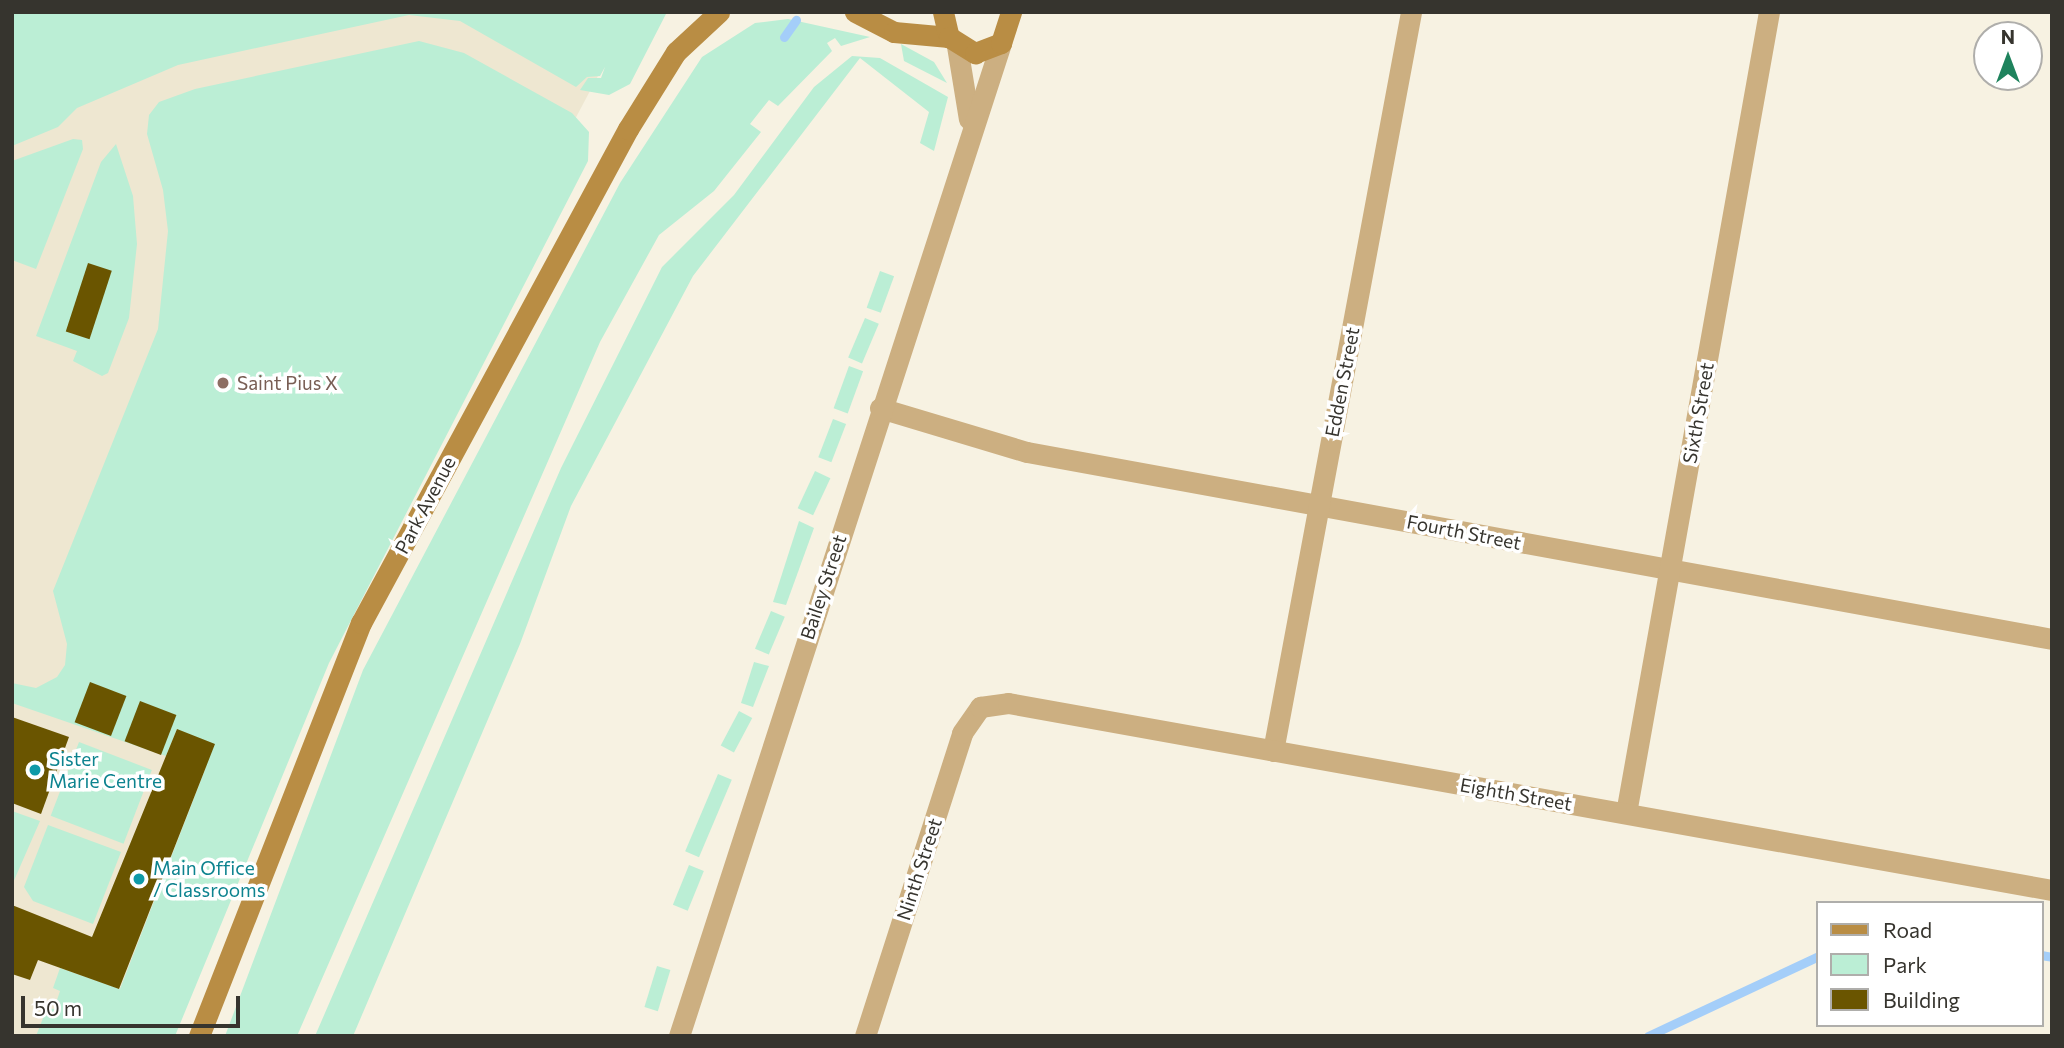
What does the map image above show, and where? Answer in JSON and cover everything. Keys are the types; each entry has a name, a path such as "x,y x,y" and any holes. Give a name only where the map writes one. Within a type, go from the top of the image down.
{"main road":[{"name":"Park Avenue","path":"199,1036 361,624 628,129 676,52 719,12"},
{"path":"855,12 894,32 953,42 975,52 1001,43 1012,12"},
{"path":"943,12 953,42"}],"street":[{"name":"Edden Street","path":"1273,751 1411,12"},
{"name":"Sixth Street","path":"1626,813 1769,12"},
{"name":"Bailey Street","path":"953,42 968,92 967,139"},
{"name":"Bailey Street","path":"679,1036 967,139 1001,43"},
{"name":"Fourth Street","path":"880,408 1027,452 2052,639"},
{"name":"Eighth Street","path":"980,706 1008,703 2052,890"},
{"name":"Ninth Street","path":"865,1036 962,733 980,706"}],"shaded area":[{"name":"Saint Pius X","path":"343,12 632,12 294,648 148,1036 12,1036 12,95"}],"green space":[{"path":"12,12 667,12 630,84 609,95 580,90 588,78 601,78 605,67 600,76 587,77 576,87 460,21 409,15 178,65 77,108 58,127 12,146"},
{"path":"788,19 870,37 841,46 835,38 827,43 832,51 778,106 769,100 750,124 761,132 714,191 659,235 600,342 297,1036 225,1036 363,670 620,183 702,57 755,23"},
{"name":"Saint Pius X","path":"419,41 464,53 572,113 589,132 588,161 329,663 175,1036 36,1036 47,1008 54,1009 60,991 53,988 60,968 120,989 206,767 177,729 166,756 12,703 12,683 36,688 57,677 65,665 67,644 53,591 158,329 168,231 163,190 147,134 149,115 159,102 195,89"},
{"path":"901,44 934,62 947,83 904,61"},
{"path":"852,56 880,58 948,97 934,151 920,143 929,112 860,58 693,276 571,506 520,644 353,1036 315,1036 561,468 662,267 734,195 814,87"},
{"path":"73,139 82,140 83,149 36,269 12,260 12,161"},
{"path":"116,144 133,196 137,244 129,318 108,373 102,376 73,361 77,351 36,336 101,162"},
{"path":"880,271 894,276 881,313 867,308"},
{"path":"865,318 879,324 862,363 848,358"},
{"path":"849,366 863,371 848,413 834,408"},
{"path":"833,419 846,424 831,462 818,457"},
{"path":"815,471 830,478 813,515 798,508"},
{"path":"799,521 814,528 786,605 773,602"},
{"path":"771,611 785,617 769,655 755,649"},
{"path":"754,662 769,666 753,707 741,703"},
{"path":"739,711 752,718 734,752 721,745"},
{"path":"79,742 152,770 124,844 51,816"},
{"path":"718,774 732,780 699,857 685,851"},
{"path":"12,811 40,821 12,885"},
{"path":"48,825 121,852 93,924 33,901 24,887"},
{"path":"689,865 704,871 688,911 673,905"},
{"path":"657,966 670,970 658,1011 644,1007"}],"building":[{"path":"88,263 112,271 90,339 66,331"},
{"path":"90,682 126,696 111,736 75,722"},
{"path":"140,701 176,715 161,755 125,741"},
{"name":"Sister Marie Centre","path":"12,717 69,737 41,814 12,803"},
{"name":"Main Office / Classrooms","path":"177,729 215,744 119,989 38,960 30,980 12,974 12,905 92,937"}],"waterway":[{"path":"784,37 796,20"},
{"path":"2043,955 2052,957"},
{"path":"1648,1036 1815,958"}],"place":[{"name":"Saint Pius X","path":"223,383"},
{"name":"Sister Marie Centre","path":"35,770"},
{"name":"Main Office / Classrooms","path":"139,879"}]}
